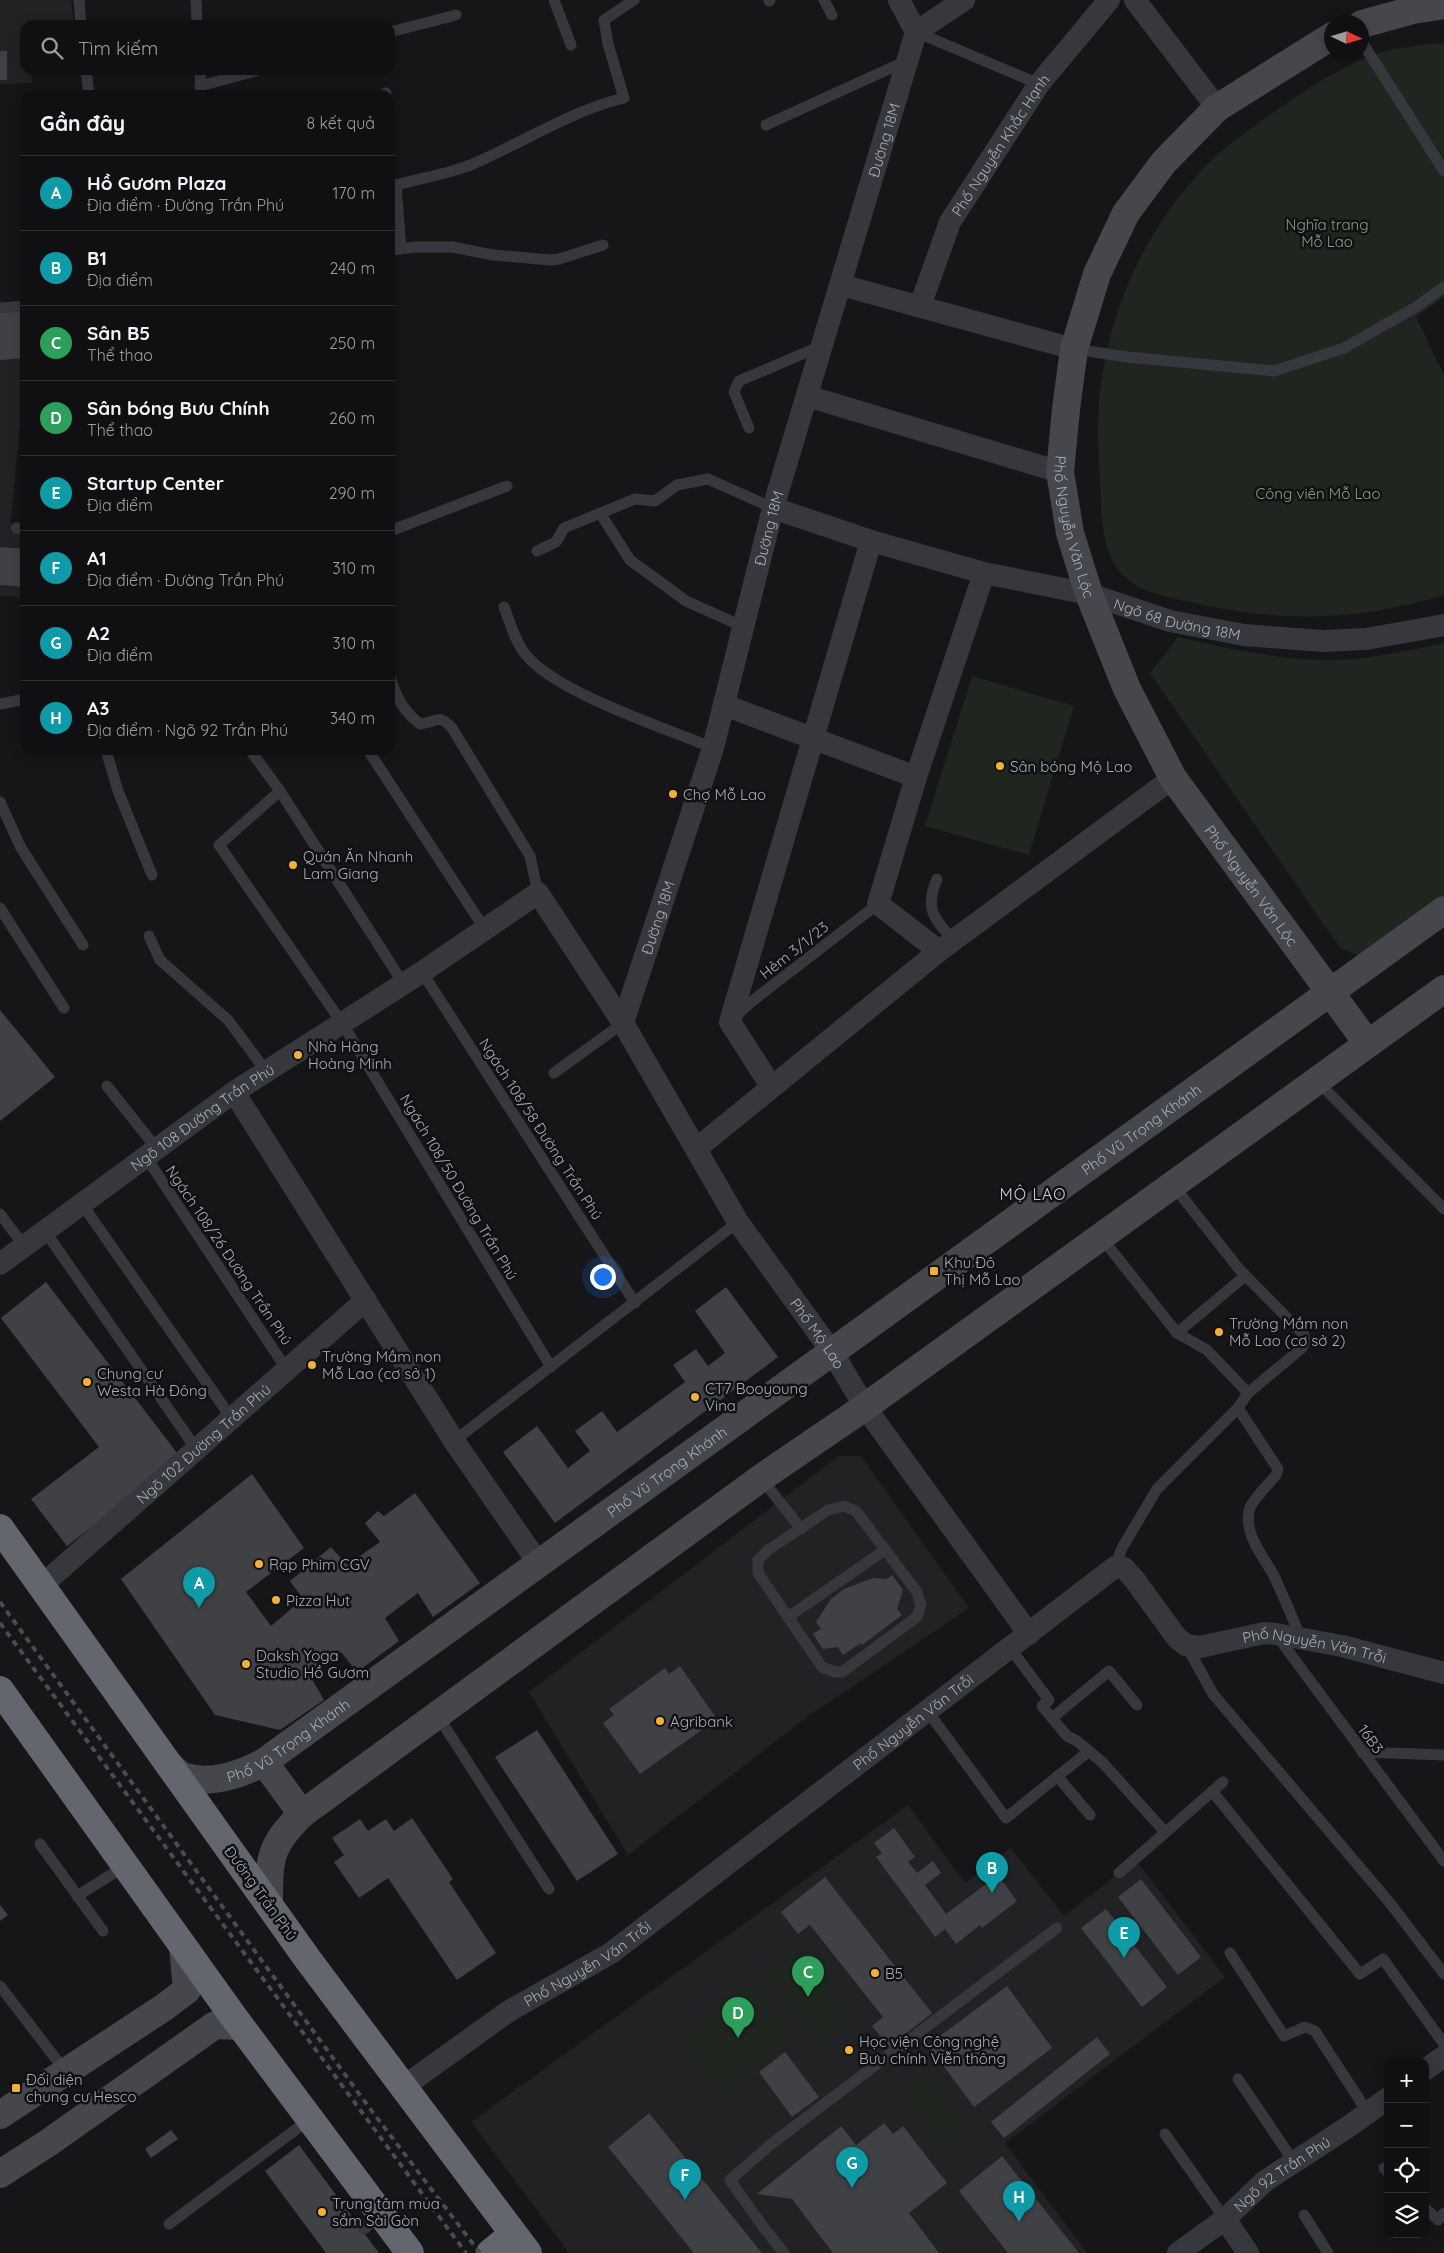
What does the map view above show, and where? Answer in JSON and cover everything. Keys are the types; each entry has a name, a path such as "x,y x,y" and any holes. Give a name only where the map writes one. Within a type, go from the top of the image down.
{"highway":[{"name":"Đường Trần Phú","path":"0,1528 269,1903 520,2244"},
{"path":"0,1690 240,2026 310,2119 373,2222 410,2253"},
{"path":"490,2253 520,2244"}],"main road":[{"path":"1369,22 1413,10 1444,5"},
{"name":"Phố Nguyễn Văn Lộc","path":"1324,41 1217,108 1164,162 1126,213 1097,274 1074,349 1060,472 1070,533 1088,594 1126,689 1173,778 1368,1044"},
{"name":"Phố Vũ Trọng Khánh","path":"169,1765 184,1776 226,1778 246,1772 264,1762 1444,910"},
{"path":"269,1903 271,1860 276,1846 284,1831 302,1814 761,1478 865,1407 1444,989"},
{"path":"264,1762 302,1814"},
{"path":"0,2115 187,1990 183,1947"},
{"path":"155,2013 182,2048"},
{"path":"0,2174 48,2144 215,2025 240,2026"}],"street":[{"path":"899,0 916,32 964,0"},
{"name":"Phố Nguyễn Khắc Hạnh","path":"920,306 950,222 1039,84 1109,0"},
{"path":"1135,0 1217,108"},
{"name":"Đường 18M","path":"623,1023 713,748 773,508 916,32"},
{"path":"841,285 1074,349"},
{"path":"807,396 1060,472"},
{"name":"Ngõ 68 Đường 18M","path":"773,508 871,541 984,572 1088,594 1170,620 1244,635 1323,641 1366,639 1444,625"},
{"path":"771,1086 730,1022 871,541"},
{"path":"947,946 878,904 916,777 984,572"},
{"path":"724,704 916,777"},
{"path":"696,1148 947,946 1173,778"},
{"name":"Ngõ 108 Đường Trần Phú","path":"0,1264 234,1092 538,893"},
{"name":"Phố Mộ Lao","path":"538,893 623,1023 738,1222 832,1352 865,1407 1028,1634"},
{"path":"234,1092 454,1441 539,1564"},
{"name":"Ngõ 102 Đường Trần Phú","path":"41,1586 366,1300"},
{"path":"1114,1567 1124,1568 1177,1638 1186,1645"},
{"name":"Phố Nguyễn Văn Trỗi","path":"403,2087 509,2012 611,1953 1114,1567"},
{"name":"Phố Nguyễn Văn Trỗi","path":"1186,1645 1200,1647 1264,1633 1276,1634 1342,1646 1444,1673"},
{"path":"1429,2067 1444,2056"},
{"name":"Ngõ 92 Trần Phú","path":"1178,2253 1225,2219 1265,2181 1384,2101"},
{"path":"1225,2219 1248,2253"}],"lane":[{"path":"79,0 81,20"},
{"path":"196,0 197,20"},
{"path":"554,0 571,45"},
{"path":"603,245 574,255 550,260 501,256 452,247 395,250 396,185 472,164 563,120 603,103 624,98 608,44 604,20 634,0"},
{"path":"824,0 832,15"},
{"path":"395,31 456,15"},
{"path":"916,32 1039,84"},
{"path":"1369,53 1444,171"},
{"path":"766,125 908,60"},
{"path":"87,75 88,90"},
{"path":"200,75 201,90 244,75"},
{"path":"1074,349 1128,357 1274,371 1344,348 1416,307 1444,287"},
{"path":"0,308 20,306"},
{"path":"749,428 734,392 739,381 822,346"},
{"path":"537,551 556,542 564,528 635,499 654,501 677,485 708,479 773,508"},
{"path":"395,529 507,486"},
{"path":"600,513 630,560 686,601 744,627"},
{"path":"504,606 524,653 533,663 565,685 713,748"},
{"path":"395,692 400,705 409,716 420,724 436,719 444,720 452,728 530,856 538,893"},
{"path":"0,704 20,700"},
{"path":"107,755 118,791 152,876"},
{"name":"Ngách 108/58 Đường Trần Phú","path":"254,755 412,977 635,1303"},
{"path":"371,755 484,928"},
{"name":"Ngách 108/50 Đường Trần Phú","path":"280,791 219,845 342,1023 551,1366"},
{"path":"0,802 22,848 83,945"},
{"path":"937,879 931,898 932,913 939,924 947,946"},
{"name":"Hẻm 3/1/23","path":"730,1022 751,1002 878,904"},
{"path":"0,908 64,1008"},
{"path":"149,936 160,960 228,1020 266,1071"},
{"path":"554,1073 623,1023"},
{"path":"1318,1081 1444,1209"},
{"name":"Ngách 108/26 Đường Trần Phú","path":"108,1086 287,1370"},
{"path":"1114,1567 1122,1548 1157,1489 1238,1408 1248,1393 1302,1348 1305,1342 1304,1335 1246,1276 1173,1185"},
{"path":"82,1204 232,1419"},
{"path":"0,1214 25,1246"},
{"path":"454,1441 738,1222"},
{"path":"45,1231 197,1450"},
{"path":"1101,1237 1177,1333 1207,1350 1248,1393"},
{"path":"1177,1333 1246,1276"},
{"path":"1238,1408 1278,1469 1249,1510 1248,1526 1257,1548 1270,1569 1287,1604 1301,1639"},
{"path":"761,1478 801,1529"},
{"path":"844,1506 856,1511 917,1592 921,1605 917,1617 842,1672 835,1672 822,1667 758,1574 758,1560 768,1550 801,1529 828,1510 844,1506"},
{"path":"788,1617 885,1550"},
{"name":"16B3","path":"1276,1634 1444,1861"},
{"path":"1186,1645 1213,1694 1390,1902 1444,1974"},
{"path":"1010,1648 1048,1700 1042,1706 1067,1736 1077,1741 1103,1763 1165,1832"},
{"path":"1052,1718 1109,1671 1137,1705"},
{"path":"926,1710 1006,1818 1089,1751"},
{"path":"438,1716 549,1889"},
{"path":"1362,1752 1444,1755"},
{"path":"1057,1776 1090,1815"},
{"path":"1119,1873 1223,1782"},
{"path":"1212,1792 1360,1974 1383,1959 1444,2044"},
{"path":"40,1844 103,1931"},
{"path":"78,1896 125,1866"},
{"path":"784,2253 730,2180 770,2144 1057,1928"},
{"path":"1230,1953 1284,2036 1305,2027 1315,2031 1368,2113"},
{"path":"0,1986 66,2072"},
{"path":"1238,2079 1294,2162"},
{"path":"169,2224 310,2119"},
{"path":"1166,2134 1225,2219"},
{"path":"1429,2212 1438,2220 1444,2213"},
{"path":"1304,2215 1328,2253"}],"shaded area":[{"path":"0,0 71,0 73,20 20,20 20,75 31,75 32,83 0,84"},
{"path":"20,308 20,423 10,532 20,533 20,597 0,596 0,310"},
{"path":"839,1456 861,1456 969,1608 807,1717 628,1855 529,1692"},
{"name":"Học viện Công nghệ Bưu chính Viễn thông","path":"908,1805 965,1883 1011,1848 1064,1916 1136,1860 1225,1977 1005,2143 1087,2253 569,2253 471,2122"}],"green space":[{"path":"1444,43 1444,297 1416,317 1444,375 1444,595 1411,604 1348,615 1287,616 1255,614 1170,598 1134,584 1119,571 1107,548 1102,520 1098,423 1101,383 1109,344 1120,306 1135,269 1154,234 1176,201 1209,162 1225,148 1306,90 1334,73 1360,60 1369,60 1369,57 1377,54"},
{"path":"1178,637 1268,655 1322,660 1368,657 1444,643 1444,895 1360,956 1340,948 1150,673"},
{"name":"Sân bóng Mộ Lao","path":"972,676 1074,706 1029,855 925,826"},
{"path":"798,1947 851,2020 818,2045 766,1973"},
{"path":"753,1981 797,2037 722,2095 679,2039"},
{"path":"926,2073 965,2126 940,2146 901,2092"}],"building":[{"path":"0,51 7,51 7,80 0,80"},
{"path":"20,311 20,358 0,360 0,313"},
{"path":"0,547 20,549 20,587 0,585"},
{"path":"0,1010 55,1077 0,1121"},
{"name":"Chung cư Westa Hà Đông","path":"46,1282 181,1458 67,1546 31,1499 99,1447 1,1318"},
{"name":"CT7 Booyoung Vina","path":"726,1287 778,1357 555,1523 503,1452 537,1426 568,1468 590,1451 575,1431 602,1411 617,1432 685,1382 673,1365 696,1349 708,1366 725,1353 695,1311"},
{"path":"252,1474 304,1548 246,1592 271,1626 303,1599 290,1581 331,1547 347,1565 380,1542 365,1523 378,1511 384,1516 415,1493 480,1583 433,1617 418,1593 385,1618 399,1641 357,1672 341,1652 311,1677 324,1700 280,1730 215,1715 121,1579"},
{"path":"892,1575 903,1590 897,1609 902,1615 862,1645 861,1643 843,1655 838,1647 823,1649 813,1634 821,1629 816,1622 831,1599 844,1589 873,1578 887,1579"},
{"name":"Agribank","path":"680,1666 717,1719 640,1774 603,1723 614,1715 609,1709 665,1668 669,1674"},
{"path":"537,1730 618,1854 577,1881 495,1757"},
{"path":"412,1818 453,1879 449,1882 496,1953 457,1980 388,1878 359,1898 334,1862 344,1855 332,1838 360,1819 368,1831 386,1819 394,1831"},
{"path":"894,1828 915,1857 908,1862 917,1873 933,1861 941,1873 925,1885 946,1914 998,1875 1017,1901 982,1928 980,1925 956,1944 945,1929 935,1937 876,1857 882,1853 874,1843"},
{"name":"B5","path":"825,1877 932,2013 889,2047 872,2026 883,2017 810,1925 798,1934 781,1912"},
{"path":"1141,1879 1201,1957 1178,1975 1118,1897"},
{"path":"0,1905 8,1915 0,1921"},
{"path":"1106,1909 1167,1987 1142,2007 1081,1928"},
{"path":"1007,1986 1052,2048 974,2107 928,2045"},
{"path":"1097,2037 1110,2054 1004,2138 991,2122"},
{"path":"785,2052 819,2097 792,2117 759,2072"},
{"path":"649,2113 762,2253 694,2253 608,2147"},
{"path":"884,2123 893,2134 903,2126 947,2183 909,2213 939,2253 833,2253 792,2199 757,2194 841,2126 856,2145"},
{"path":"171,2130 178,2139 151,2158 145,2149"},
{"name":"Trung tâm mua sắm Sài Gòn","path":"299,2145 379,2253 326,2253 265,2171"},
{"path":"1002,2156 1079,2253 1008,2253 959,2191"}],"railway":[{"path":"0,1602 368,2106 480,2253"},
{"path":"0,1623 466,2253"}],"place":[{"name":"Sân bóng Mộ Lao","path":"1000,766"},
{"name":"Chợ Mỗ Lao","path":"673,794"},
{"name":"Quán Ăn Nhanh Lam Giang","path":"293,865"},
{"name":"Nhà Hàng Hoàng Minh","path":"298,1055"},
{"name":"Khu Đô Thị Mỗ Lao","path":"934,1271"},
{"name":"Trường Mầm non Mỗ Lao (cơ sở 2)","path":"1219,1332"},
{"name":"Trường Mầm non Mỗ Lao (cơ sở 1)","path":"312,1365"},
{"name":"Chung cư Westa Hà Đông","path":"87,1382"},
{"name":"CT7 Booyoung Vina","path":"695,1397"},
{"name":"Rạp Phim CGV","path":"259,1564"},
{"name":"Pizza Hut","path":"276,1600"},
{"name":"Hồ Gươm Plaza","path":"199,1608"},
{"name":"Daksh Yoga Studio Hồ Gươm","path":"246,1664"},
{"name":"Agribank","path":"660,1721"},
{"name":"B1","path":"992,1893"},
{"name":"Startup Center","path":"1124,1958"},
{"name":"B5","path":"875,1973"},
{"name":"Sân B5","path":"808,1997"},
{"name":"Sân bóng Bưu Chính","path":"738,2038"},
{"name":"Học viện Công nghệ Bưu chính Viễn thông","path":"849,2050"},
{"name":"Đối diện chung cư Hesco","path":"16,2088"},
{"name":"A2","path":"852,2188"},
{"name":"A1","path":"685,2200"},
{"name":"Trung tâm mua sắm Sài Gòn","path":"322,2212"},
{"name":"A3","path":"1019,2222"}],"district":[{"name":"MỘ LAO","path":"1033,1194"}],"park label":[{"name":"Nghĩa trang Mỗ Lao","path":"1327,232"},
{"name":"Công viên Mỗ Lao","path":"1318,493"}]}
